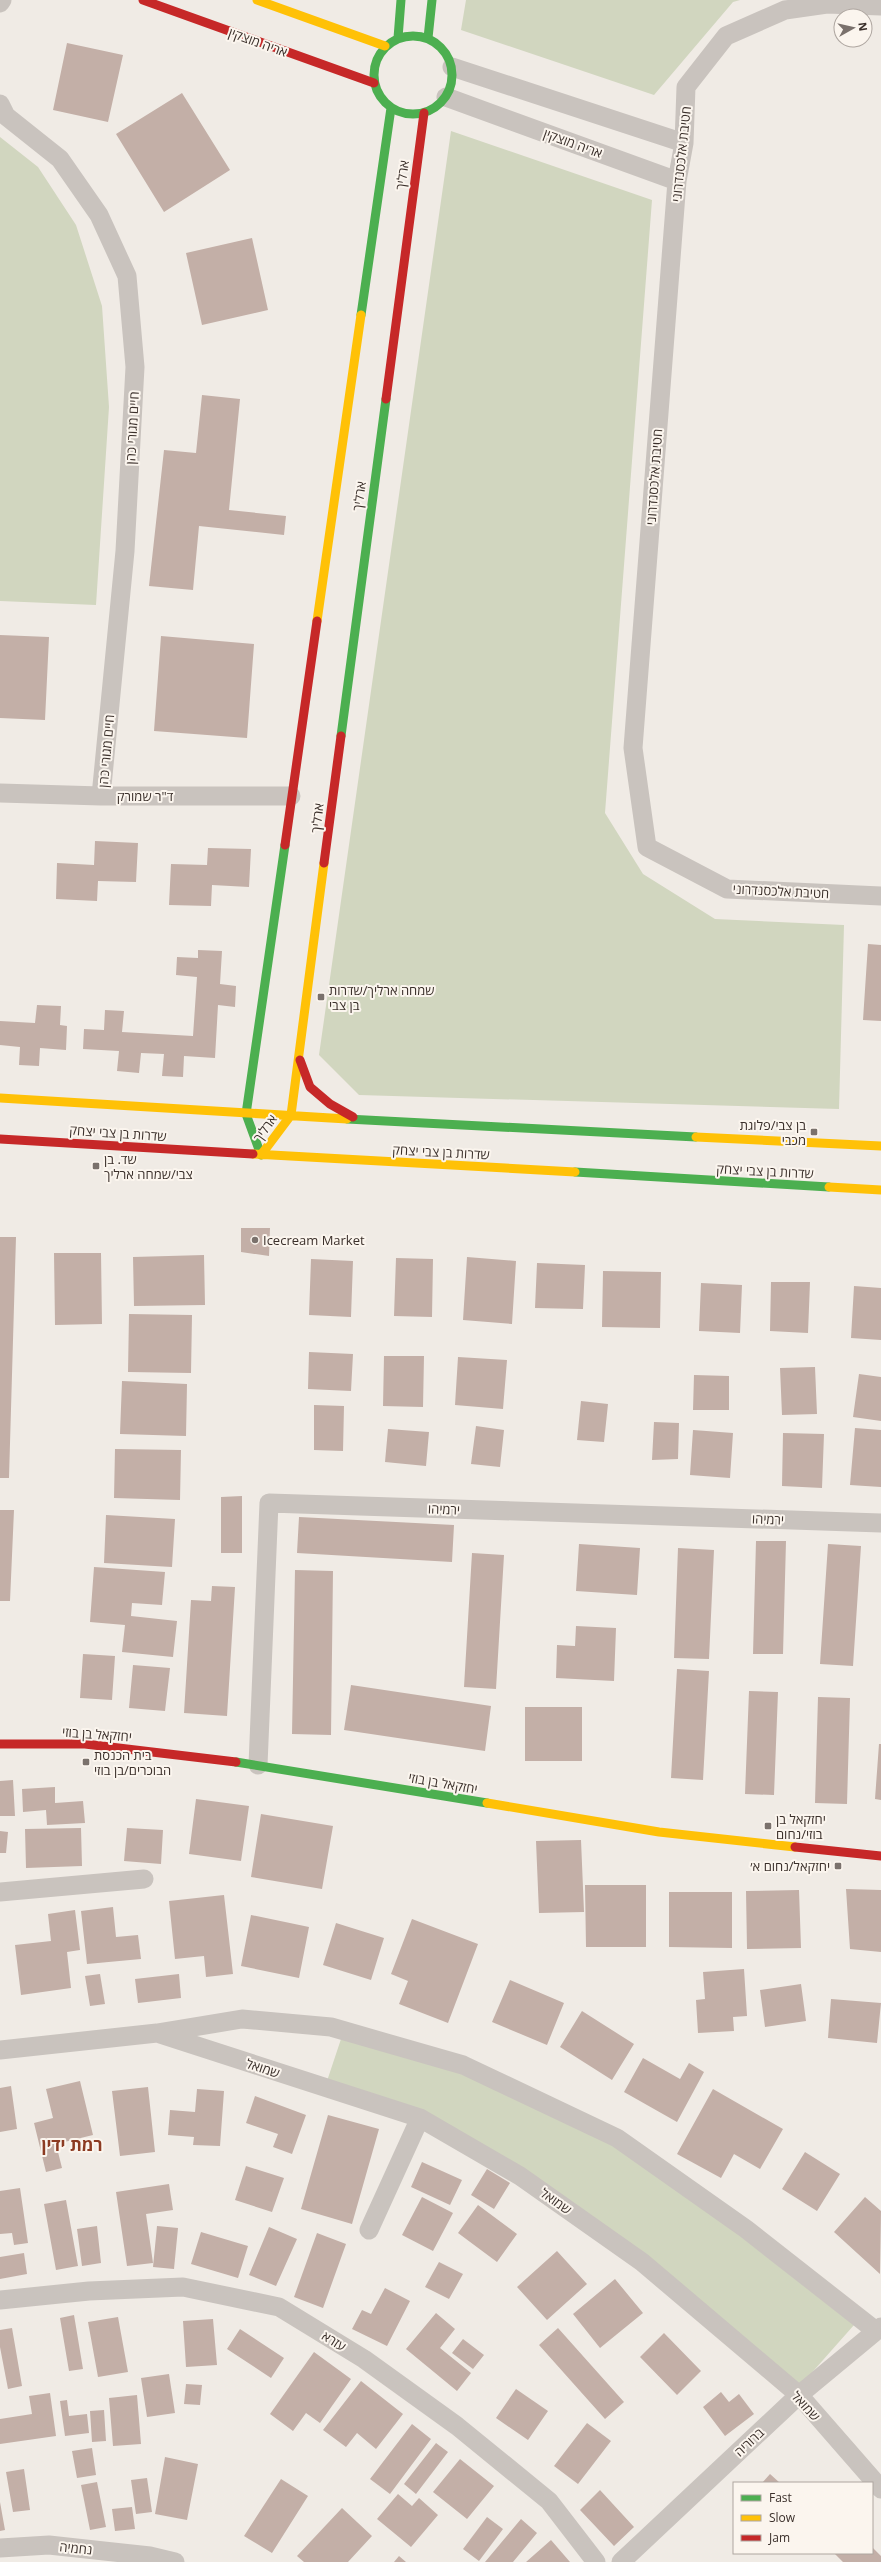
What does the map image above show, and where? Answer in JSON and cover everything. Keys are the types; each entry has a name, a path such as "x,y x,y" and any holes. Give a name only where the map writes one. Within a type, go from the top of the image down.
{"street":[{"path":"0,4 2,0"},
{"name":"אריה מוצקין","path":"142,0 374,83"},
{"path":"398,38 401,0"},
{"path":"428,38 432,0"},
{"path":"265,1 385,46"},
{"name":"חטיבת אלכסנדרוני","path":"881,6 827,4 785,10 726,36 686,87 684,142 677,180 633,748 647,847 727,889 881,896"},
{"path":"415,35 428,38 446,54 452,67 451,84 446,97 436,107 424,113 404,114 391,108 379,96 374,83 374,71 377,58 385,46 398,38 415,35"},
{"path":"452,67 684,142"},
{"name":"אריה מוצקין","path":"446,97 677,180"},
{"name":"חיים מגורי כהן","path":"0,104 6,116 60,159 100,214 127,276 135,367 125,551 101,796"},
{"name":"ארליך","path":"261,1155 246,1114 391,108"},
{"name":"ארליך","path":"261,1155 291,1115 424,113"},
{"name":"ד\"ר שמורק","path":"0,793 101,796 291,796"},
{"path":"299,1057 310,1087 330,1104 356,1119"},
{"path":"0,1098 246,1114 291,1115 881,1146"},
{"name":"שדרות בן צבי יצחק","path":"0,1139 881,1190"},
{"name":"ירמיהו","path":"258,1765 269,1503 881,1523"},
{"name":"יחזקאל בן בוזי","path":"0,1744 85,1744 258,1765 659,1832 881,1856"},
{"path":"0,1892 144,1880"},
{"name":"שמואל","path":"0,2050 157,2033 242,2020 330,2027 463,2065 616,2138 746,2230 879,2329"},
{"name":"שמואל","path":"157,2033 420,2118 520,2176 642,2262 798,2395 881,2489"},
{"path":"369,2230 420,2118"},
{"name":"עזרא","path":"0,2300 89,2291 183,2287 279,2307 364,2359 457,2426 549,2501 596,2562"},
{"name":"ברוריה","path":"621,2562 798,2395 879,2329"},
{"name":"נחמיה","path":"0,2548 49,2545 150,2556 175,2562"}],"green space":[{"path":"466,0 740,0 733,2 654,95 461,30"},
{"path":"451,131 652,200 605,813 643,874 715,919 844,925 839,1109 359,1095 319,1055"},
{"path":"0,137 38,167 76,225 102,306 109,407 96,605 0,601"},
{"path":"342,2036 413,2056 488,2084 597,2133 668,2179 854,2325 800,2386 446,2124 327,2081"}],"building":[{"path":"67,43 123,55 108,122 53,110"},
{"path":"182,93 230,170 164,212 116,134"},
{"path":"252,238 268,310 202,325 186,253"},
{"path":"202,395 240,399 229,510 286,516 284,535 199,526 193,590 149,586 164,450 196,453"},
{"path":"0,635 49,637 45,720 0,718"},
{"path":"161,636 254,644 247,738 154,731"},
{"path":"95,841 138,843 136,882 98,881 97,901 56,899 57,863 94,865"},
{"path":"208,848 251,849 249,887 212,885 211,906 169,905 171,864 207,865"},
{"path":"868,944 881,945 881,1021 863,1020"},
{"path":"198,950 222,951 220,984 236,986 235,1007 218,1005 215,1058 184,1056 183,1077 162,1076 164,1054 141,1053 139,1073 117,1071 119,1051 83,1049 84,1029 104,1030 105,1010 124,1011 122,1032 193,1036 197,977 176,975 177,957 198,958"},
{"path":"37,1005 61,1006 60,1025 67,1026 66,1050 40,1048 39,1066 19,1065 20,1047 0,1045 0,1021 35,1023"},
{"name":"Icecream Market","path":"241,1228 270,1228 269,1256 241,1252"},
{"path":"0,1237 16,1237 9,1478 0,1478"},
{"path":"54,1253 101,1253 102,1324 55,1325"},
{"path":"204,1255 205,1305 134,1306 133,1257"},
{"path":"467,1257 516,1261 512,1324 463,1320"},
{"path":"396,1258 433,1259 432,1317 394,1316"},
{"path":"311,1259 353,1261 351,1317 309,1315"},
{"path":"537,1263 585,1265 583,1309 535,1308"},
{"path":"603,1271 661,1272 660,1328 602,1327"},
{"path":"771,1282 810,1282 808,1333 770,1331"},
{"path":"701,1283 742,1285 740,1333 699,1331"},
{"path":"854,1286 881,1288 881,1340 851,1338"},
{"path":"129,1314 192,1315 191,1373 128,1372"},
{"path":"309,1352 353,1354 351,1391 308,1389"},
{"path":"384,1356 424,1356 423,1407 383,1406"},
{"path":"458,1357 507,1360 503,1409 455,1405"},
{"path":"815,1367 817,1414 782,1415 780,1368"},
{"path":"859,1374 881,1377 881,1421 853,1417"},
{"path":"694,1375 729,1376 729,1410 693,1410"},
{"path":"122,1381 187,1384 186,1436 120,1434"},
{"path":"581,1401 608,1404 604,1442 577,1440"},
{"path":"314,1405 344,1406 343,1451 314,1450"},
{"path":"654,1422 679,1423 678,1459 652,1460"},
{"path":"476,1426 504,1430 500,1467 471,1464"},
{"path":"855,1428 881,1430 881,1487 850,1485"},
{"path":"388,1429 429,1432 426,1466 385,1462"},
{"path":"693,1430 733,1433 730,1478 690,1475"},
{"path":"783,1433 824,1434 822,1488 782,1486"},
{"path":"115,1449 181,1450 180,1500 114,1498"},
{"path":"242,1496 242,1553 221,1553 221,1497"},
{"path":"0,1510 14,1510 10,1601 0,1601"},
{"path":"106,1515 175,1519 172,1567 104,1563"},
{"path":"299,1517 454,1525 452,1562 297,1553"},
{"path":"756,1541 786,1541 783,1654 753,1654"},
{"path":"579,1544 640,1548 637,1595 576,1591"},
{"path":"828,1544 861,1546 853,1666 820,1664"},
{"path":"678,1548 714,1550 709,1659 674,1658"},
{"path":"472,1553 504,1555 496,1689 464,1687"},
{"path":"94,1567 165,1572 162,1605 132,1603 131,1616 177,1621 173,1657 122,1652 125,1625 90,1622"},
{"path":"295,1570 333,1571 331,1735 292,1734"},
{"path":"212,1586 235,1587 227,1716 184,1713 191,1600 211,1601"},
{"path":"576,1626 616,1628 614,1681 556,1678 557,1645 575,1646"},
{"path":"83,1654 115,1656 112,1700 80,1698"},
{"path":"133,1665 170,1668 165,1711 129,1708"},
{"path":"677,1669 709,1671 703,1780 671,1778"},
{"path":"351,1685 491,1706 485,1751 344,1730"},
{"path":"749,1691 778,1692 774,1795 745,1794"},
{"path":"818,1697 850,1698 847,1804 815,1803"},
{"path":"525,1707 582,1707 582,1761 525,1761"},
{"path":"879,1744 881,1744 881,1800 875,1799"},
{"path":"13,1780 15,1816 0,1816 0,1781"},
{"path":"55,1787 55,1803 83,1801 85,1823 47,1825 46,1810 23,1812 22,1789"},
{"path":"196,1799 249,1806 241,1861 189,1854"},
{"path":"261,1814 333,1826 322,1889 251,1877"},
{"path":"81,1828 82,1866 26,1868 25,1829"},
{"path":"127,1828 163,1830 161,1864 124,1861"},
{"path":"0,1831 8,1832 6,1853 0,1853"},
{"path":"581,1840 584,1912 539,1913 536,1841"},
{"path":"585,1885 646,1885 646,1947 586,1947"},
{"path":"846,1889 881,1890 881,1952 850,1949"},
{"path":"799,1890 801,1948 747,1949 746,1891"},
{"path":"669,1892 732,1892 732,1948 669,1947"},
{"path":"224,1895 233,1974 206,1977 204,1956 175,1959 169,1901"},
{"path":"113,1907 116,1937 138,1935 141,1959 87,1964 81,1911"},
{"path":"75,1910 80,1950 67,1952 71,1988 21,1995 15,1945 51,1941 48,1914"},
{"path":"251,1915 309,1927 299,1978 241,1966"},
{"path":"412,1919 478,1944 448,2023 399,2004 408,1981 391,1974"},
{"path":"336,1923 384,1938 371,1980 323,1965"},
{"path":"744,1969 747,2016 733,2017 734,2031 698,2033 696,2000 705,1999 703,1972"},
{"path":"100,1974 105,2004 90,2006 85,1976"},
{"path":"179,1974 181,1998 138,2003 135,1979"},
{"path":"510,1980 564,2003 547,2045 492,2022"},
{"path":"801,1984 806,2021 765,2027 760,1990"},
{"path":"831,1999 881,2003 877,2043 828,2038"},
{"path":"582,2011 634,2044 612,2080 560,2047"},
{"path":"643,2058 680,2079 689,2063 704,2072 677,2122 624,2092"},
{"path":"80,2081 93,2135 56,2144 62,2168 46,2172 34,2123 53,2118 46,2089"},
{"path":"11,2086 17,2129 0,2132 0,2088"},
{"path":"148,2087 155,2152 120,2156 112,2091"},
{"path":"197,2089 224,2091 220,2146 193,2145 194,2137 168,2135 170,2110 195,2112"},
{"path":"713,2089 783,2129 760,2169 734,2154 721,2178 677,2154"},
{"path":"255,2096 306,2115 292,2154 273,2147 278,2134 246,2123"},
{"path":"328,2115 379,2129 352,2224 301,2209"},
{"path":"805,2152 840,2174 817,2211 782,2189"},
{"path":"422,2162 462,2180 450,2205 411,2187"},
{"path":"246,2166 284,2178 272,2212 235,2200"},
{"path":"487,2169 510,2183 494,2209 471,2195"},
{"path":"169,2184 173,2210 146,2214 153,2263 127,2266 116,2192"},
{"path":"20,2188 28,2243 14,2245 12,2233 0,2234 0,2191"},
{"path":"422,2197 453,2213 433,2251 402,2235"},
{"path":"865,2197 881,2211 880,2274 834,2232"},
{"path":"66,2200 78,2266 56,2270 44,2204"},
{"path":"478,2205 517,2234 497,2262 458,2233"},
{"path":"97,2226 101,2263 82,2266 77,2229"},
{"path":"157,2226 178,2228 174,2269 153,2267"},
{"path":"269,2227 297,2239 276,2286 249,2275"},
{"path":"201,2232 248,2246 238,2278 191,2264"},
{"path":"317,2233 346,2244 323,2308 294,2297"},
{"path":"557,2251 587,2284 547,2320 517,2287"},
{"path":"24,2253 27,2274 0,2279 0,2257"},
{"path":"439,2262 463,2274 449,2299 425,2287"},
{"path":"615,2279 643,2313 600,2348 573,2314"},
{"path":"385,2288 410,2301 387,2346 352,2329 362,2310 371,2314"},
{"path":"436,2313 455,2329 440,2348 471,2373 457,2391 406,2349"},
{"path":"74,2315 83,2369 69,2371 60,2318"},
{"path":"118,2317 128,2372 98,2377 88,2322"},
{"path":"213,2319 217,2365 186,2367 183,2321"},
{"path":"12,2328 22,2386 8,2389 0,2347 0,2330"},
{"path":"558,2328 624,2402 605,2419 539,2345"},
{"path":"240,2329 284,2358 271,2378 227,2349"},
{"path":"664,2333 701,2371 677,2395 640,2357"},
{"path":"463,2339 484,2355 473,2369 452,2353"},
{"path":"314,2352 351,2379 320,2423 306,2413 293,2431 270,2414"},
{"path":"169,2374 175,2413 147,2417 141,2378"},
{"path":"361,2381 403,2414 376,2449 357,2433 346,2447 323,2430"},
{"path":"186,2384 202,2385 200,2405 184,2404"},
{"path":"516,2389 548,2411 528,2440 496,2418"},
{"path":"721,2392 729,2402 739,2394 754,2414 725,2436 703,2407"},
{"path":"50,2393 56,2436 0,2444 0,2419 32,2414 29,2396"},
{"path":"137,2395 141,2444 113,2446 109,2398"},
{"path":"67,2400 69,2416 87,2414 89,2433 65,2436 60,2401"},
{"path":"104,2410 106,2441 92,2442 90,2411"},
{"path":"587,2423 611,2441 578,2484 554,2466"},
{"path":"412,2424 431,2439 390,2494 370,2479"},
{"path":"436,2443 448,2452 416,2494 404,2484"},
{"path":"92,2448 96,2475 77,2478 72,2451"},
{"path":"165,2457 198,2464 187,2520 155,2514"},
{"path":"460,2459 494,2486 467,2519 433,2492"},
{"path":"24,2469 30,2510 13,2512 6,2472"},
{"path":"770,2474 779,2482 763,2482"},
{"path":"147,2478 152,2512 136,2514 131,2480"},
{"path":"281,2479 308,2496 272,2553 244,2536"},
{"path":"97,2482 106,2527 90,2530 81,2485"},
{"path":"600,2490 634,2527 614,2546 580,2510"},
{"path":"398,2494 412,2506 419,2498 438,2515 411,2547 377,2519"},
{"path":"0,2502 5,2530 0,2531"},
{"path":"132,2507 135,2529 115,2531 112,2509"},
{"path":"342,2508 372,2536 348,2562 304,2562 297,2556"},
{"path":"487,2517 503,2529 479,2561 463,2549"},
{"path":"521,2519 537,2533 513,2562 485,2562"},
{"path":"551,2540 570,2562 526,2562"},
{"path":"873,2548 881,2556 881,2562 843,2562 835,2554 873,2554"},
{"path":"399,2556 406,2562 394,2562"}],"traffic: fast":[{"path":"398,38 401,0"},
{"path":"428,38 432,0"},
{"path":"405,36 421,36 435,42 446,53 452,67 452,75 452,83 446,97 435,108 421,114 405,114 391,108 380,97 374,83 374,67 380,53 391,42 405,36"},
{"path":"361,315 391,108"},
{"path":"341,736 386,399"},
{"path":"261,1155 246,1114 285,845"},
{"path":"347,1119 696,1137"},
{"path":"575,1172 829,1187"},
{"path":"236,1762 487,1803"}],"traffic: slow":[{"path":"257,0 385,46"},
{"path":"317,621 361,315"},
{"path":"261,1155 291,1115 324,863"},
{"path":"0,1098 347,1119"},
{"path":"696,1137 881,1146"},
{"path":"253,1154 575,1172"},
{"path":"829,1187 881,1190"},
{"path":"487,1803 659,1832 795,1847"}],"traffic: jam":[{"path":"143,0 374,83"},
{"path":"386,399 424,113"},
{"path":"285,845 317,621"},
{"path":"324,863 341,736"},
{"path":"300,1060 310,1087 330,1104 353,1117"},
{"path":"0,1139 253,1154"},
{"path":"0,1744 85,1744 236,1762"},
{"path":"795,1847 881,1856"}],"place":[{"name":"שמחה ארליך/שדרות בן צבי","path":"321,997"},
{"name":"בן צבי/פלוגת מכבי","path":"814,1132"},
{"name":"שד. בן צבי/שמחה ארליך","path":"96,1166"},
{"name":"Icecream Market","path":"255,1240"},
{"name":"בית הכנסת הבוכרים/בן בוזי","path":"86,1762"},
{"name":"יחזקאל בן בוזי/נחום","path":"768,1826"},
{"name":"יחזקאל/נחום א׳","path":"838,1866"}],"district":[{"name":"רמת ידין","path":"72,2145"}]}
